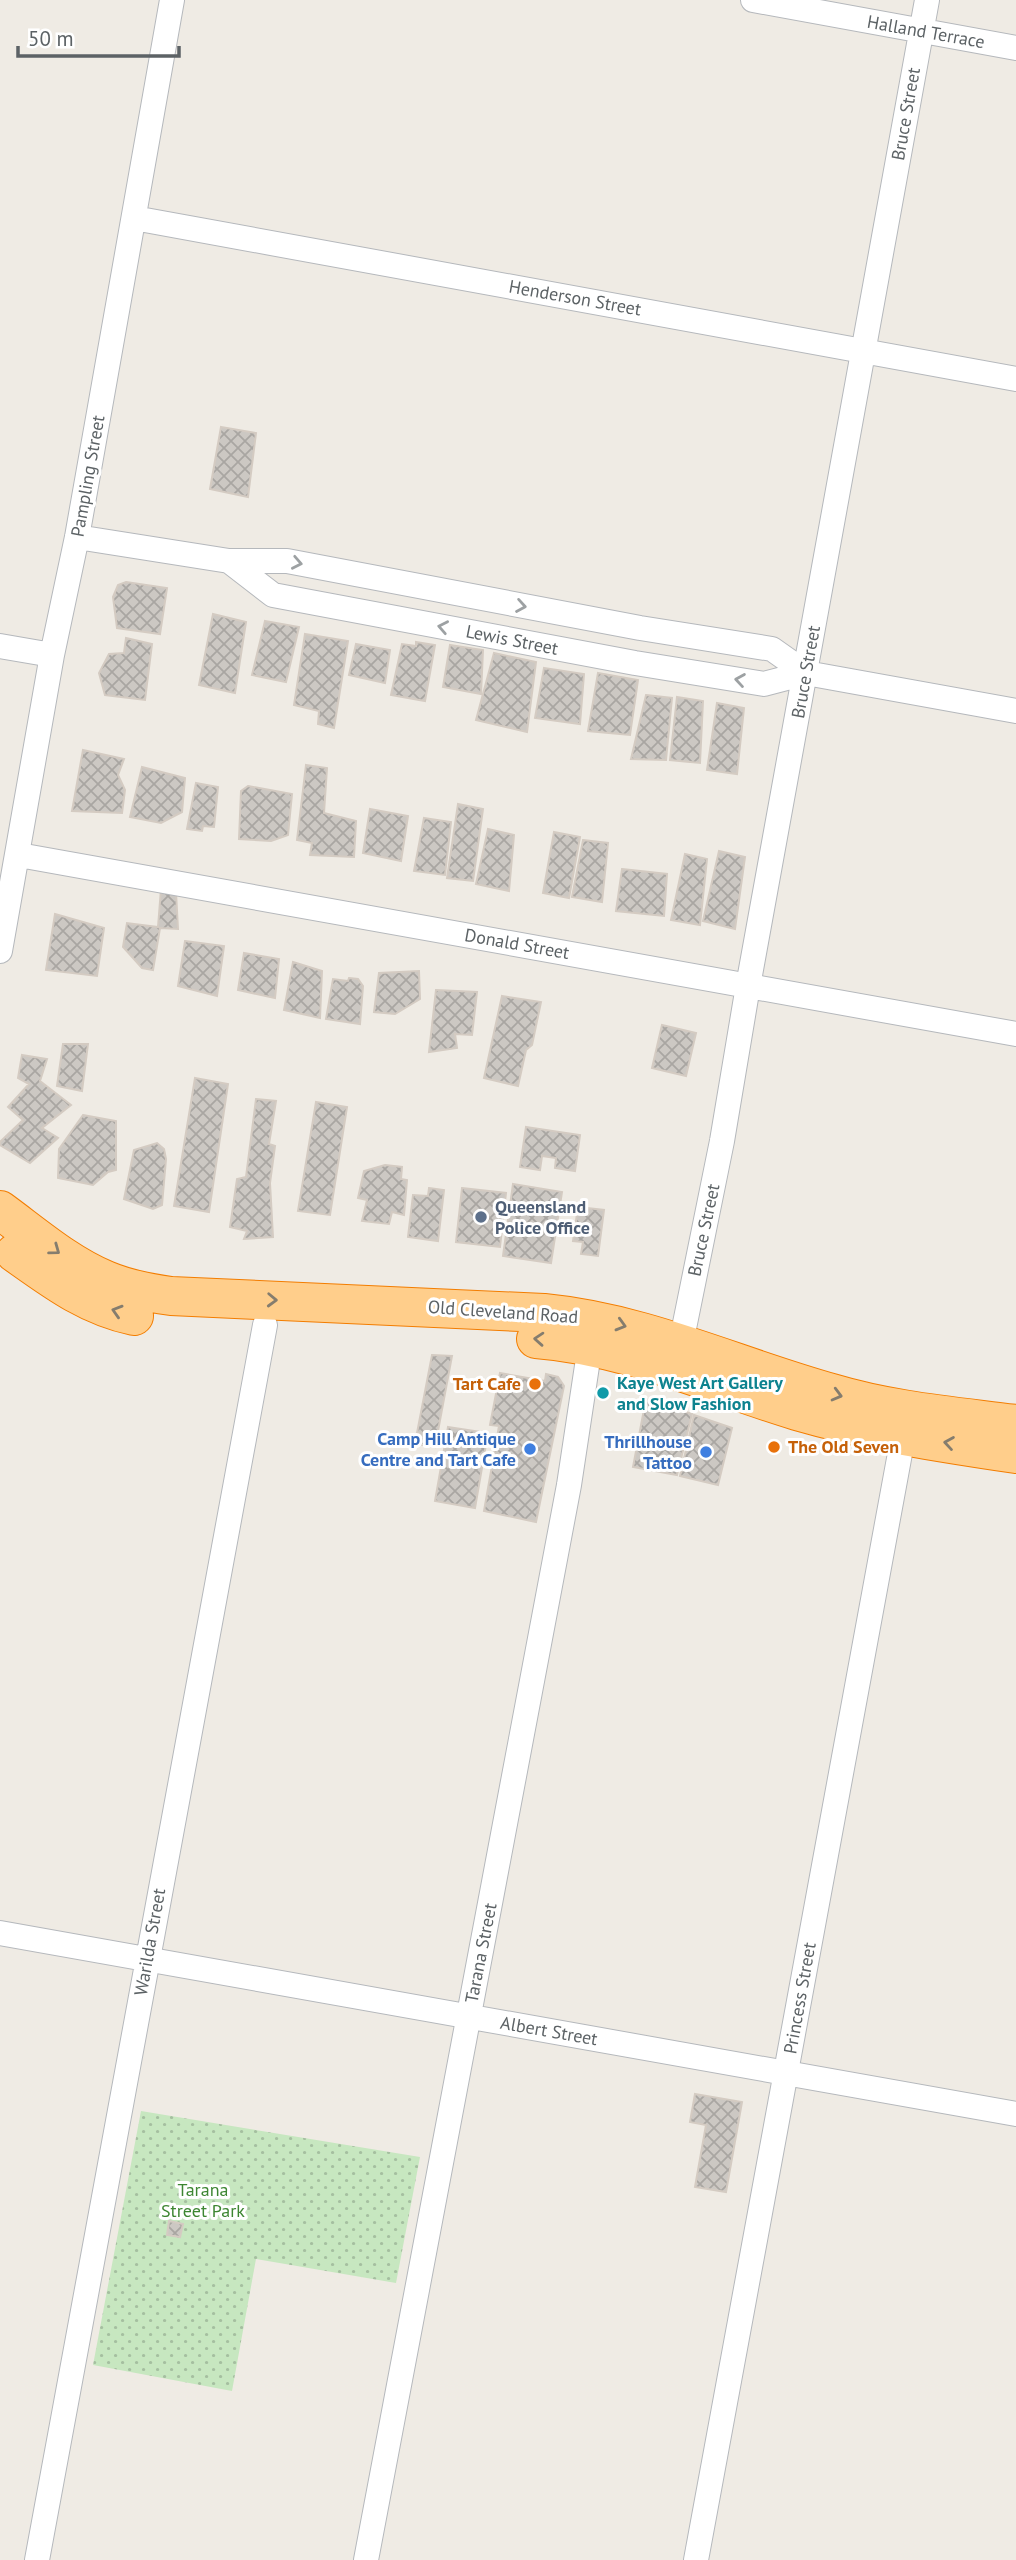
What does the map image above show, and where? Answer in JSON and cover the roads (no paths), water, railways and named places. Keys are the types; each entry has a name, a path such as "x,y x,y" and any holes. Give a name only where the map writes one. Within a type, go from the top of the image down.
{"highway":[{"name":"Old Cleveland Road","path":"0,1210 64,1256 105,1280 142,1292 170,1296 554,1314 611,1323 681,1343 832,1394 872,1404 1016,1424"},
{"name":"Old Cleveland Road","path":"0,1241 64,1289 90,1302 125,1314 156,1320 530,1339 590,1346 621,1353 854,1427 1016,1454"}],"street":[{"name":"Pampling Street","path":"0,951 19,855 52,655 78,537 173,0"},
{"name":"Halland Terrace","path":"753,0 1016,48"},
{"name":"Bruce Street","path":"681,1343 722,1141 928,0"},
{"name":"Henderson Street","path":"134,218 1016,379"},
{"name":"Lewis Street","path":"78,537 229,561 287,561 561,614 772,649 806,673"},
{"name":"Lewis Street","path":"229,561 273,595 764,684 806,673 1016,711"},
{"path":"0,646 52,655"},
{"name":"Donald Street","path":"19,855 1016,1034"},
{"name":"Warilda Street","path":"37,2560 265,1325"},
{"name":"Tarana Street","path":"366,2560 569,1485 590,1346"},
{"name":"Princess Street","path":"696,2560 903,1437"},
{"name":"Albert Street","path":"0,1933 1016,2114"}],"place":[{"name":"Queensland Police Office","path":"481,1217"},
{"name":"Tart Cafe","path":"535,1384"},
{"name":"Kaye West Art Gallery and Slow Fashion","path":"603,1393"},
{"name":"The Old Seven","path":"774,1447"},
{"name":"Camp Hill Antique Centre and Tart Cafe","path":"530,1449"},
{"name":"Thrillhouse Tattoo","path":"706,1452"}],"park label":[{"name":"Tarana Street Park","path":"203,2200"}]}
